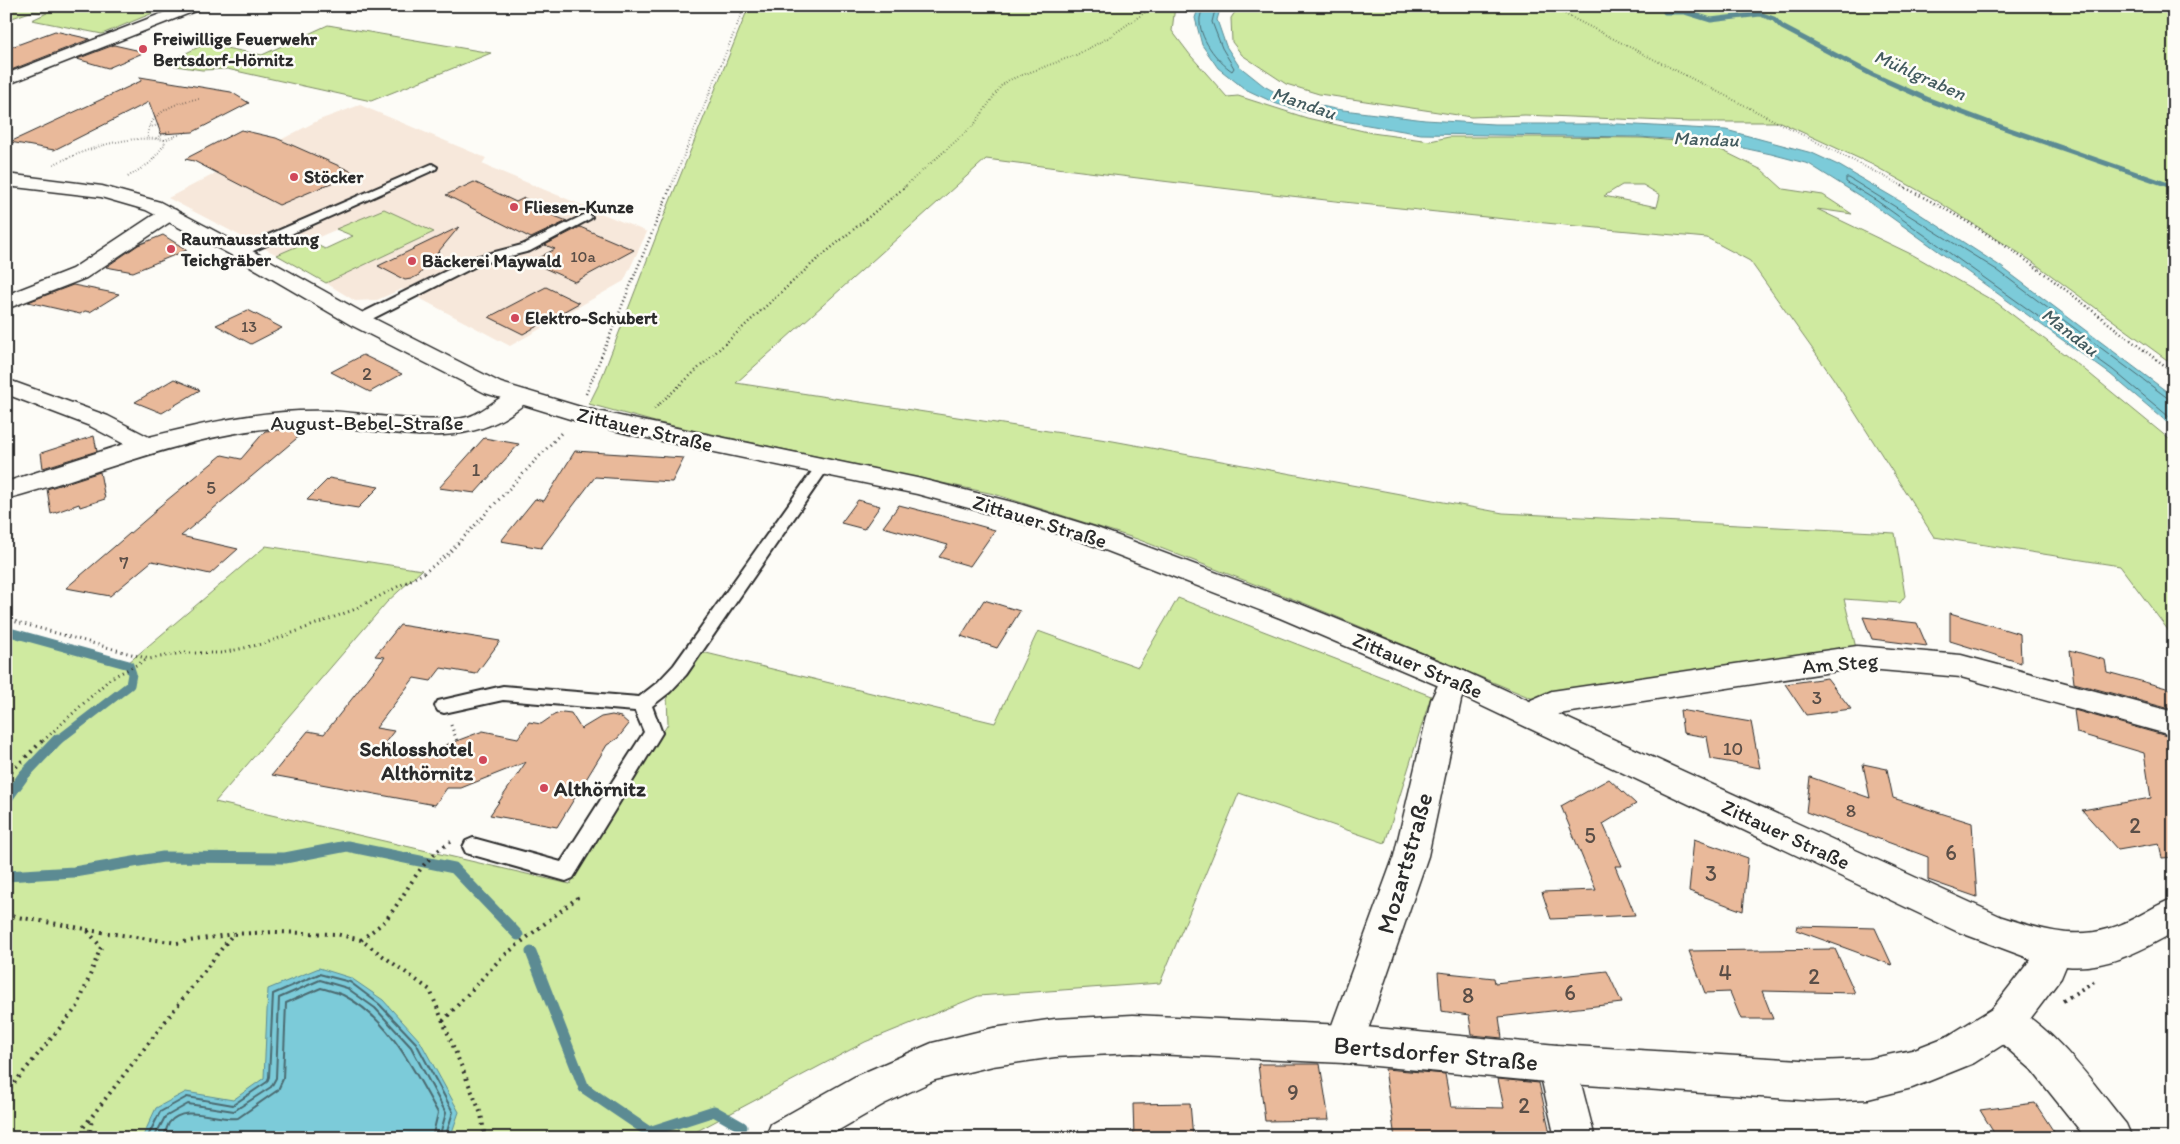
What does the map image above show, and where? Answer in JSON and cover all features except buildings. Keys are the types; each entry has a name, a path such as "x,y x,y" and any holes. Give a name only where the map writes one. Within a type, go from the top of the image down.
{"main road":[{"path":"6,80 195,6"},
{"name":"Zittauer Straße","path":"12,181 102,192 137,200 170,214 359,320 494,388 578,414 633,427 962,497 1088,534 1272,604 1455,680 1969,920 2011,936 2050,947 2081,950 2106,946 2138,934 2174,914"},
{"path":"6,302 61,282 89,267 122,246 145,227 170,214"},
{"path":"6,289 35,292"},
{"path":"6,386 99,421 146,446"},
{"name":"August-Bebel-Straße","path":"6,491 146,446 240,424 276,420 351,419 423,426 472,424 487,417 520,396"},
{"name":"Am Steg","path":"1538,718 1542,709 1552,703 1857,657 1961,666 2174,724"},
{"name":"Mozartstraße","path":"1344,1044 1411,856 1446,700 1455,680"},
{"name":"Bertsdorfer Straße","path":"785,1138 870,1090 932,1062 993,1047 1055,1038 1133,1034 1344,1044 1557,1064 1817,1081 1868,1079 1912,1069 1952,1053 2005,1022 2048,966 2050,947"},
{"path":"2005,1022 2045,1056 2112,1138"},
{"path":"1557,1064 1575,1138"}],"lane":[{"path":"240,252 432,167"},
{"path":"359,320 476,261 526,248 586,217"},
{"path":"444,706 503,693 642,704 664,687 680,670 823,466"},
{"path":"474,846 566,872 653,733 642,704"}],"path":[{"path":"6,777 111,678 137,663 149,659 182,654 222,653 266,643 353,610 424,573 448,554 578,414 745,6"},
{"path":"633,427 718,352 813,263 907,185 974,125 1002,86 1009,80 1076,54 1108,38 1154,6"},
{"path":"1549,6 1938,204 2027,261 2131,342 2174,372"},
{"path":"148,137 148,127 153,120 188,100 200,99"},
{"path":"148,127 160,125"},
{"path":"156,138 170,130"},
{"path":"12,181 86,152 148,137 164,140 181,137 187,134 187,132"},
{"path":"102,192 150,163 165,144 164,140"},
{"path":"6,619 149,659"},
{"path":"361,940 389,916 403,891 432,856"},
{"path":"442,1021 501,958 576,898 566,872"},
{"path":"6,915 177,943 233,934 275,932 336,934 361,940 430,990 481,1114 485,1138"},
{"path":"6,1093 78,1006 101,947 86,929"},
{"path":"75,1138 233,934"},
{"path":"2058,1005 2099,978"},
{"path":"89,1138 93,1116"}],"shaded area":[{"path":"360,105 486,158 482,164 647,232 624,281 510,346 402,289 377,300 355,301 326,283 434,232 384,209 277,255 168,198 319,120"}],"green space":[{"path":"6,6 170,6 102,34 32,20 47,13 30,12 6,20"},
{"path":"749,6 1175,6 1172,31 1227,97 1238,96 1307,118 1372,133 1430,141 1449,137 1643,138 1709,144 1762,170 1783,189 1823,195 1852,214 1817,209 1913,255 1997,303 2085,370 2174,443 2174,638 2120,566 1934,537 1833,378 1750,261 1707,238 1346,202 986,159 736,383 1113,441 1503,513 1895,533 1905,596 1900,603 1844,599 1857,652 1538,701 1306,604 1137,539 994,494 655,422 589,404 600,382 664,216","holes":["1622,185 1643,185 1660,195 1657,207 1604,196"]},
{"path":"1239,6 2174,6 2174,365 2030,260 1934,199 1871,164 1780,122 1689,122 1525,115 1471,117 1319,94 1286,84 1242,55 1232,42 1231,18"},
{"path":"328,25 491,53 371,101 227,69 202,70 163,64 205,44 262,55"},
{"path":"384,209 434,232 326,283 277,255 309,241 325,249 353,236 336,229"},
{"path":"266,546 422,570 387,602 215,802 570,884 668,724 667,696 702,652 995,723 1038,631 1138,667 1178,598 1431,696 1385,843 1239,793 1160,983 978,996 865,1042 684,1138 6,1138 6,629 128,663"}],"water":[{"name":"Mandau","path":"1199,6 1221,6 1217,20 1226,46 1239,66 1264,86 1286,98 1335,109 1425,120 1494,124 1618,124 1726,130 1812,153 1838,165 1903,203 2000,266 2174,397 2174,428 2110,374 1874,205 1809,164 1715,142 1638,137 1421,134 1326,118 1277,104 1245,89 1218,68 1202,45 1195,18"},
{"path":"319,968 351,978 383,1000 420,1041 459,1112 450,1138 142,1138 156,1108 186,1092 233,1100 264,1078 268,989"}],"waterway":[{"name":"Mühlgraben","path":"1632,6 1643,8 1649,6"},
{"name":"Mühlgraben","path":"1666,6 1670,8 1665,12 1685,12 1711,20 1760,14 1774,19 1782,27 1873,75 1929,100 2174,187 2171,186"},
{"path":"6,631 129,665 132,674 130,685 57,741"},
{"path":"6,800 24,775 58,739"},
{"path":"6,876 74,872 163,857 285,858 347,846 454,868 518,935"},
{"path":"531,952 584,1088 649,1132 714,1111 742,1127"},
{"path":"934,1138 941,1136 946,1138"}],"place":[{"name":"Freiwillige Feuerwehr Bertsdorf-Hörnitz","path":"143,49"},
{"name":"Stöcker","path":"294,177"},
{"name":"Fliesen-Kunze","path":"514,207"},
{"name":"Raumausstattung Teichgräber","path":"171,249"},
{"name":"Bäckerei Maywald","path":"412,261"},
{"name":"Elektro-Schubert","path":"515,318"},
{"name":"Schlosshotel Althörnitz","path":"483,760"},
{"name":"Althörnitz","path":"544,788"}]}
